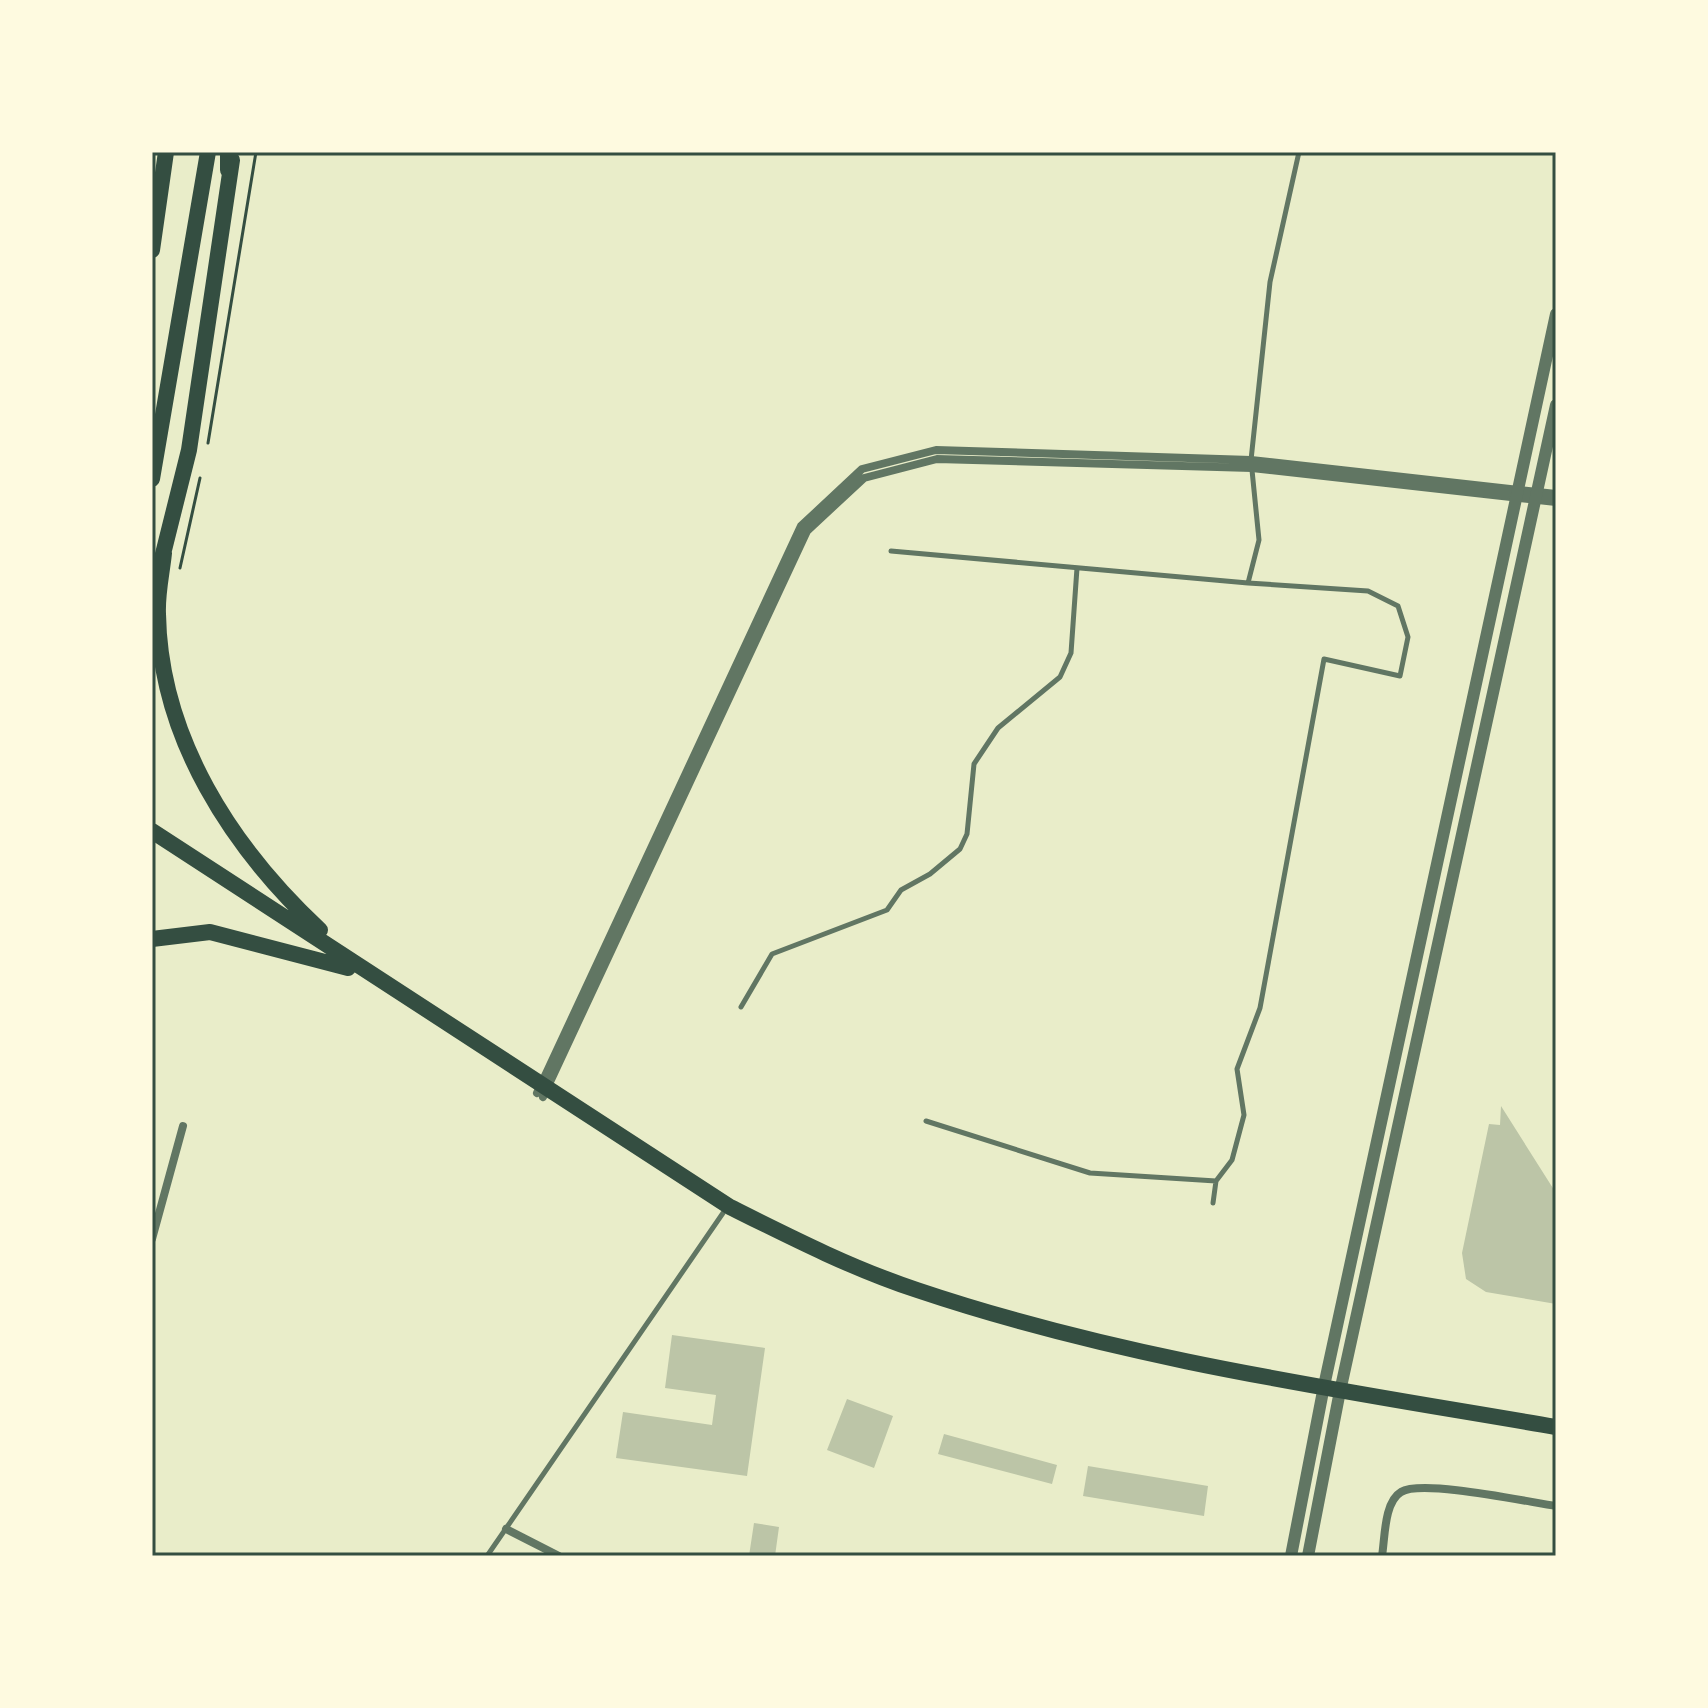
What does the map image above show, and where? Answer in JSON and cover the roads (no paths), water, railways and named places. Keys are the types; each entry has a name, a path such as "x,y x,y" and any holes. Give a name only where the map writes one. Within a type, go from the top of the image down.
{"main road":[{"path":"152,250 166,152"},
{"path":"152,479 208,152"},
{"path":"152,590 189,450 228,152"},
{"path":"228,170 235,152"},
{"path":"164,553 158,610 160,647 177,722 194,765 222,814 267,873 349,964"},
{"path":"152,831 723,1213 797,1250 911,1297 1039,1337 1164,1368 1332,1391"},
{"path":"152,842 349,964"},
{"path":"152,939 210,932 349,964"},
{"path":"542,1091 730,1207 799,1241 916,1290 1166,1360 1556,1429"}],"street":[{"path":"1308,1556 1332,1391 1556,314"},
{"path":"1291,1556 1332,1391 1556,405"},
{"path":"542,1091 807,531 864,478 937,459 1252,464 1519,493 1556,502"},
{"path":"1537,496 1556,494"},
{"path":"152,1239 183,1126"},
{"path":"1382,1556 1391,1505 1402,1492 1425,1487 1556,1506"},
{"path":"506,1529 559,1556"}],"lane":[{"path":"1248,583 1259,540 1252,464 1270,282 1299,152"},
{"path":"891,551 1368,591 1398,606 1408,637 1400,676 1324,659 1260,1008 1237,1069 1244,1115 1232,1160 1216,1181 1213,1203"},
{"path":"741,1007 772,954 887,910 901,890 930,874 960,849 967,834 974,764 998,728 1060,677 1071,653 1077,568"},
{"path":"926,1121 1090,1173 1216,1181"},
{"path":"487,1556 723,1213"}]}
